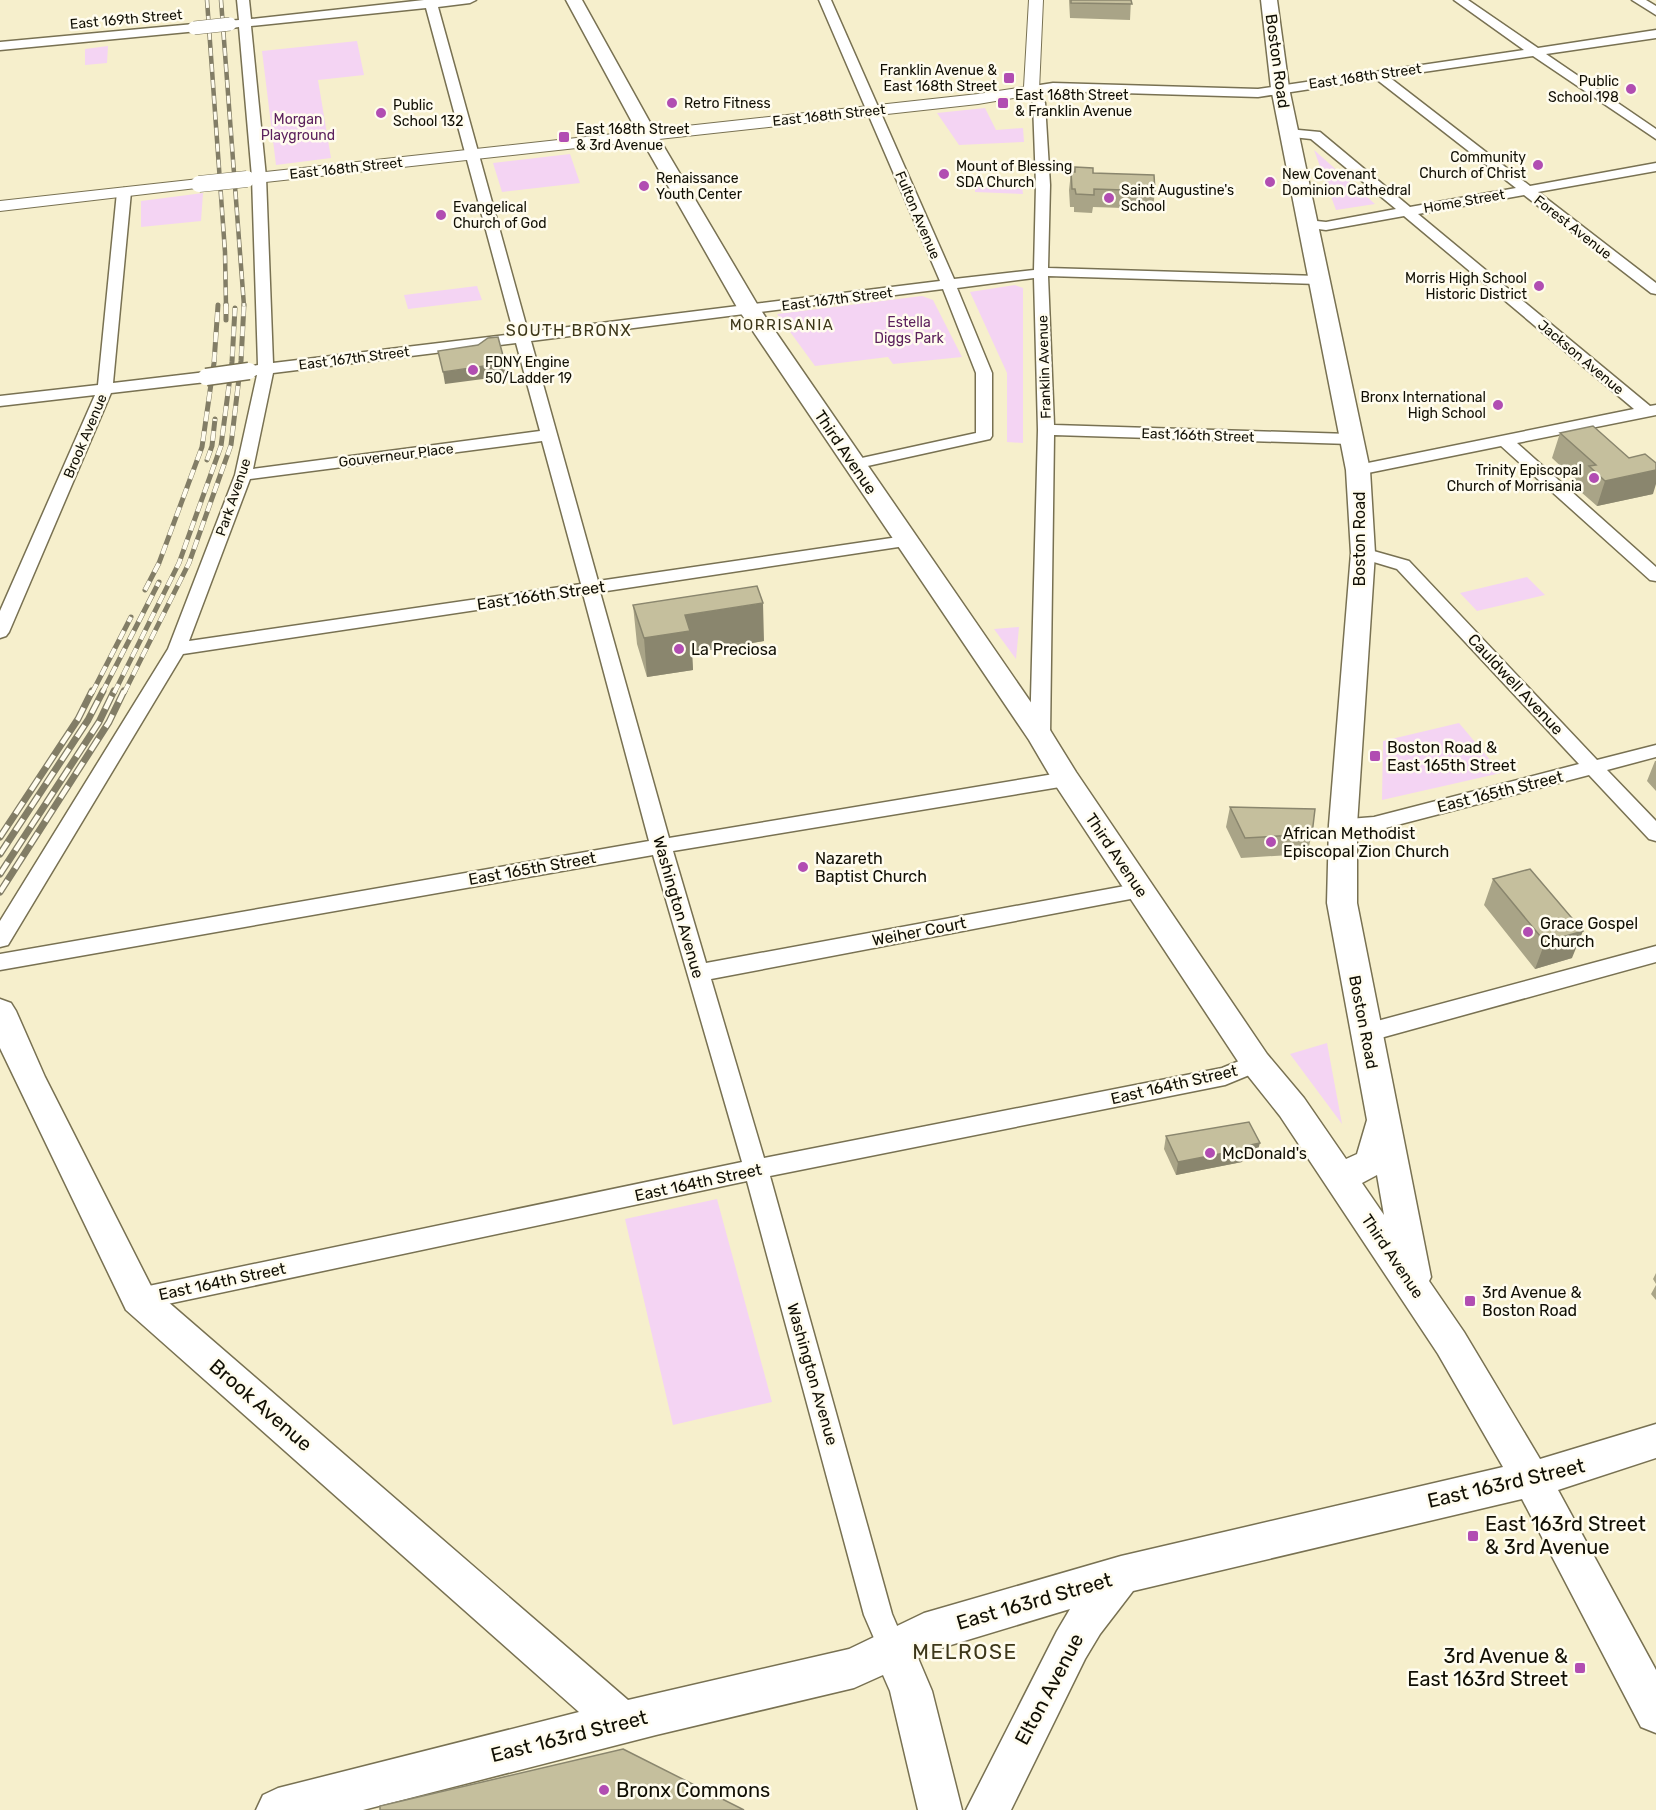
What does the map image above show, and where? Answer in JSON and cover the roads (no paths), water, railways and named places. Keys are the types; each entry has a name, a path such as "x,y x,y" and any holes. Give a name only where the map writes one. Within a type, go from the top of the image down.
{"main road":[{"name":"Third Avenue","path":"574,0 648,135 749,309 1040,736 1066,779 1256,1063 1292,1107 1451,1343 1532,1480 1656,1712"},
{"name":"Boston Road","path":"1269,0 1288,133 1358,470 1363,553 1343,825 1342,903 1416,1288"},
{"name":"Brook Avenue","path":"0,1011 29,1077 139,1299 623,1723"},
{"name":"Boston Road","path":"1339,1178 1372,1162 1383,1118"},
{"name":"East 163rd Street","path":"278,1810 623,1723 854,1668 924,1633 1122,1575 1577,1469 1656,1441"},
{"name":"Elton Avenue","path":"988,1810 1071,1645 1086,1620 1122,1575"},
{"name":"Washington Avenue","path":"893,1649 911,1691 940,1810"}],"street":[{"name":"Park Avenue","path":"0,939 177,649 243,475 257,370 253,178 243,0"},
{"name":"East 169th Street","path":"0,46 194,28 430,2 470,0"},
{"name":"Fulton Avenue","path":"825,0 949,285 984,373 984,436 854,464"},
{"name":"Franklin Avenue","path":"1036,0 1031,90 1039,103 1043,185 1041,273 1046,430 1040,736"},
{"path":"1460,0 1656,135"},
{"path":"1638,0 1656,11"},
{"name":"Washington Avenue","path":"430,2 661,846 756,1169 878,1615 893,1649"},
{"name":"East 168th Street","path":"0,206 873,111 978,99 1053,87 1258,93 1656,34"},
{"name":"Forest Avenue","path":"1377,74 1656,290"},
{"name":"Jackson Avenue","path":"1288,133 1315,135 1651,410"},
{"name":"Home Street","path":"1307,224 1326,226 1656,166"},
{"name":"Brook Avenue","path":"0,632 105,389 124,192"},
{"name":"East 167th Street","path":"0,401 1041,273 1318,280"},
{"path":"1358,470 1651,410"},
{"name":"East 166th Street","path":"1046,430 1350,439"},
{"name":"Gouverneur Place","path":"243,475 548,435"},
{"path":"1504,440 1656,576"},
{"name":"East 166th Street","path":"177,649 905,541"},
{"name":"Cauldwell Avenue","path":"1363,553 1403,565 1656,834"},
{"name":"East 165th Street","path":"1343,825 1374,824 1656,751"},
{"name":"East 165th Street","path":"0,962 661,846 1066,779"},
{"name":"Weiher Court","path":"698,973 1141,890"},
{"path":"1366,1033 1656,954"},
{"name":"East 164th Street","path":"139,1299 756,1169 1226,1076 1256,1063"}],"railway":[{"path":"207,0 225,252 226,306"},
{"path":"221,0 244,305"},
{"path":"145,590 159,563 202,447 214,363 218,305"},
{"path":"124,693 189,563 231,445 241,361 244,305"},
{"path":"226,306 226,320"},
{"path":"114,693 179,563 221,446 232,362 235,308"},
{"path":"207,460 212,446 215,419"},
{"path":"102,693 159,582"},
{"path":"92,693 131,617"},
{"path":"0,837 78,719 92,691"},
{"path":"0,854 88,720 103,691"},
{"path":"0,874 99,722 114,691"},
{"path":"0,892 109,722 124,691"}],"place":[{"name":"Franklin Avenue & East 168th Street","path":"1009,78"},
{"name":"Public School 198","path":"1631,89"},
{"name":"Retro Fitness","path":"672,103"},
{"name":"East 168th Street & Franklin Avenue","path":"1003,103"},
{"name":"Public School 132","path":"381,113"},
{"name":"East 168th Street & 3rd Avenue","path":"564,137"},
{"name":"Community Church of Christ","path":"1538,165"},
{"name":"Mount of Blessing SDA Church","path":"944,174"},
{"name":"New Covenant Dominion Cathedral","path":"1270,182"},
{"name":"Renaissance Youth Center","path":"644,186"},
{"name":"Saint Augustine's School","path":"1109,198"},
{"name":"Evangelical Church of God","path":"441,215"},
{"name":"Morris High School Historic District","path":"1539,286"},
{"name":"FDNY Engine 50/Ladder 19","path":"473,370"},
{"name":"Bronx International High School","path":"1498,405"},
{"name":"Trinity Episcopal Church of Morrisania","path":"1594,478"},
{"name":"La Preciosa","path":"679,649"},
{"name":"Boston Road & East 165th Street","path":"1375,756"},
{"name":"African Methodist Episcopal Zion Church","path":"1271,842"},
{"name":"Nazareth Baptist Church","path":"803,867"},
{"name":"Grace Gospel Church","path":"1528,932"},
{"name":"McDonald's","path":"1210,1153"},
{"name":"3rd Avenue & Boston Road","path":"1470,1301"},
{"name":"East 163rd Street & 3rd Avenue","path":"1473,1536"},
{"name":"3rd Avenue & East 163rd Street","path":"1580,1668"},
{"name":"Bronx Commons","path":"604,1790"}],"district":[{"name":"MORRISANIA","path":"782,325"},
{"name":"SOUTH BRONX","path":"569,330"},
{"name":"MELROSE","path":"965,1652"}],"park label":[{"name":"Morgan Playground","path":"298,128"},
{"name":"Estella Diggs Park","path":"909,330"}]}
